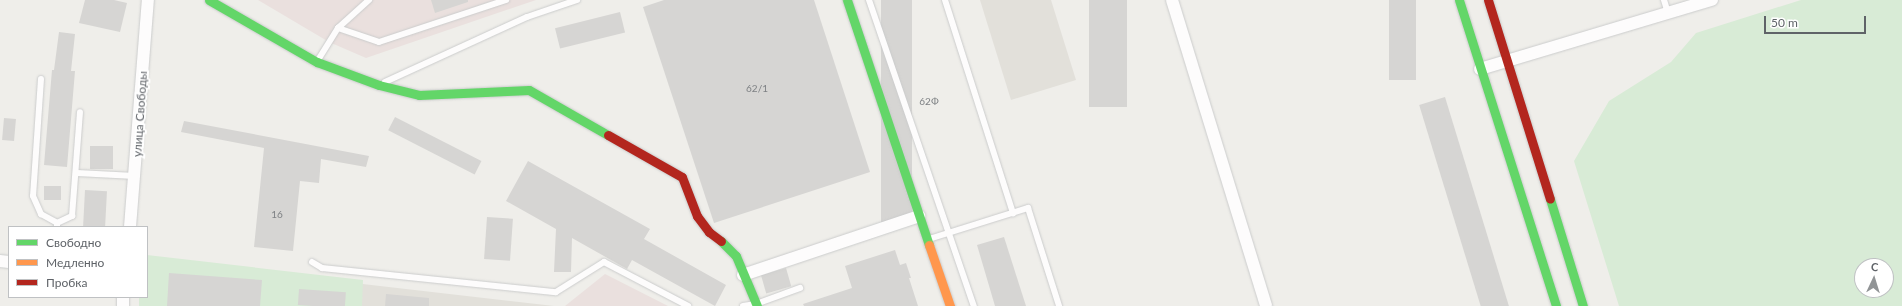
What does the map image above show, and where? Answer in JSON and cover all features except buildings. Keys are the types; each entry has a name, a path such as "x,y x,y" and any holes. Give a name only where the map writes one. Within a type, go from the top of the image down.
{"street":[{"name":"улица Свободы","path":"130,226 148,0"},
{"path":"209,0 317,62 379,85 419,95 529,90 682,177 697,216 709,232 723,242 736,256 757,305"},
{"path":"847,0 950,306"},
{"path":"1172,0 1266,306"},
{"path":"1459,0 1556,306"},
{"path":"1488,0 1583,306"},
{"path":"1480,69 1712,0"},
{"path":"743,275 920,216"}],"lane":[{"path":"317,62 338,28 369,0"},
{"path":"484,0 486,7"},
{"path":"338,28 380,42 506,0"},
{"path":"379,85 527,17 577,0"},
{"path":"869,0 974,306"},
{"path":"945,0 1013,212"},
{"path":"1664,0 1668,13"},
{"path":"41,79 33,196 41,214 57,225 72,216 77,173 80,112"},
{"path":"77,173 135,176"},
{"path":"927,240 1028,208 1059,306"},
{"path":"312,262 322,268 556,292 604,262 688,306"},
{"path":"742,306 757,305 800,288"}],"shaded area":[{"path":"258,0 536,0 366,58 329,42"},
{"path":"980,0 1051,0 1076,80 1011,100"},
{"path":"605,274 668,306 565,306"},
{"path":"354,283 554,306 353,306"}],"green space":[{"path":"1801,0 1902,0 1902,306 1619,306 1574,161 1609,101 1671,62 1696,33"},
{"path":"148,255 363,280 362,306 139,306 139,298 148,298"}],"traffic: fast":[{"path":"209,0 317,62 379,85 419,95 529,90 608,135"},
{"path":"847,0 929,245"},
{"path":"1459,0 1556,306"},
{"path":"1550,199 1583,306"},
{"path":"721,241 736,256 757,306"}],"traffic: slow":[{"path":"929,245 950,306"}],"traffic: jam":[{"path":"1488,0 1550,199"},
{"path":"608,135 682,177 697,216 709,232 721,241"}]}
